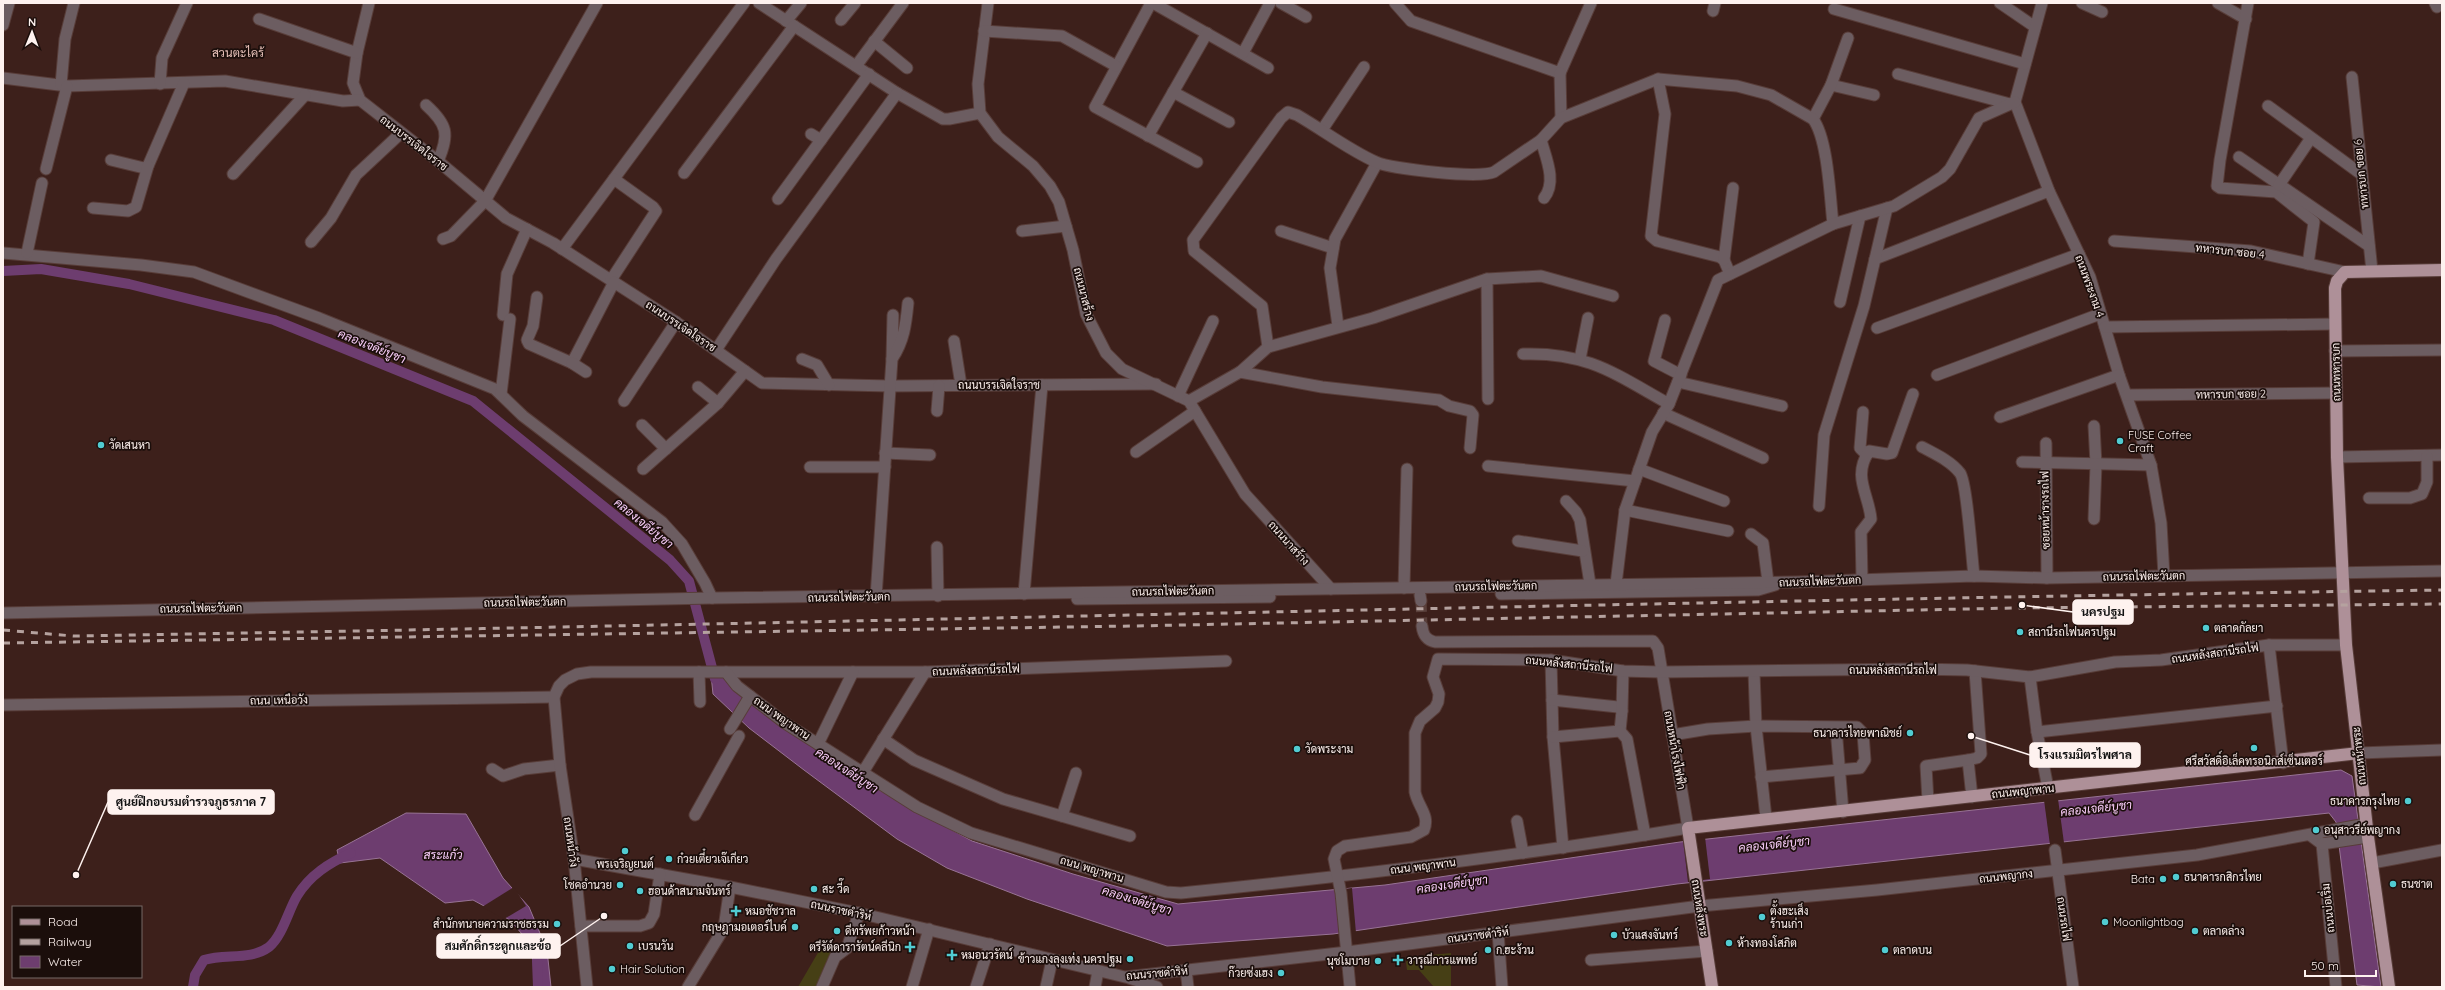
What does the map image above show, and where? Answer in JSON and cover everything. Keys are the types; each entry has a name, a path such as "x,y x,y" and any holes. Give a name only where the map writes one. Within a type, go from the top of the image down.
{"main road":[{"path":"2345,272 2372,270 2442,270"},
{"name":"ถนนทหารบก","path":"2342,572 2337,457 2335,324 2337,281 2345,272"},
{"name":"ถนนหน้าพระ","path":"2342,572 2346,645 2366,824 2364,837 2372,863 2388,986"},
{"name":"ถนนพญาพาน","path":"1689,833 1766,818 1843,812 2283,763 2359,753"},
{"name":"ถนนหลังพระ","path":"1689,833 1712,987"}],"street":[{"path":"3,25 9,3"},
{"path":"46,169 64,85 65,39 74,3"},
{"path":"160,84 162,58 187,3"},
{"path":"3,78 64,85 160,84 225,81 343,101 360,100 353,83 357,53 369,3"},
{"path":"443,239 451,236 485,201 597,3"},
{"path":"562,249 744,3"},
{"path":"759,3 897,93 943,119 949,120 980,113 978,84 988,3"},
{"path":"684,173 790,24 801,3"},
{"path":"841,20 855,3"},
{"path":"856,66 903,3"},
{"path":"1197,162 1095,106 1152,3 1268,68"},
{"path":"1243,54 1270,3"},
{"path":"1281,3 1306,17"},
{"path":"1395,3 1411,21 1560,73"},
{"path":"2000,3 2035,27"},
{"path":"1616,584 1624,510 1652,432 1666,409 1680,379 1716,283 1721,278 1834,224 1887,208 1942,177 1950,169 1979,118 2013,103 2042,3"},
{"path":"2082,3 2102,12"},
{"path":"2218,3 2246,19"},
{"path":"2248,3 2220,160 2217,186 2220,188 2276,192 2314,222 2308,264"},
{"path":"1561,118 1560,73 1589,4"},
{"path":"1834,9 2025,64"},
{"path":"259,19 357,53"},
{"path":"984,31 1062,36 1116,66"},
{"path":"1148,136 1207,33"},
{"path":"1813,119 1831,85 1848,38"},
{"path":"874,41 907,68"},
{"path":"1322,130 1364,67"},
{"path":"778,199 869,74"},
{"path":"1898,74 2013,103"},
{"name":"ทหารบก ซอย 6","path":"2352,77 2368,246 2372,270"},
{"path":"1268,347 1262,306 1194,251 1193,240 1281,118 1288,112 1297,115 1377,162 1447,174 1485,175 1494,172 1541,140 1561,118 1658,79 1738,86 1772,95 1813,119 1818,124 1823,142 1834,224"},
{"path":"1658,79 1665,114 1651,236 1657,241 1724,260"},
{"path":"93,208 128,211 136,207 148,166 184,83"},
{"path":"1831,85 1874,96"},
{"path":"1173,92 1229,122"},
{"path":"716,350 776,259 897,93"},
{"path":"233,174 305,95"},
{"name":"ถนนบรรเจิดใจราช","path":"360,100 438,161 506,218 562,249 613,281 676,322 744,371 765,384 890,386 1156,384"},
{"name":"ถนนพระงาม 4","path":"2013,103 2048,190 2090,277 2119,375 2151,465 2161,523 2164,576"},
{"path":"426,106 443,122 446,128 443,150 438,161"},
{"path":"2268,106 2361,174"},
{"name":"ถนนนาสร้าง","path":"980,113 998,137 1033,166 1050,186 1058,202 1073,250 1086,314 1106,353 1122,370 1156,384 1189,401 1245,494 1331,589"},
{"path":"311,242 331,218 356,175 402,132"},
{"path":"811,134 821,140"},
{"path":"2279,185 2311,138"},
{"path":"1541,140 1550,179 1550,186 1544,198"},
{"path":"2239,157 2368,246"},
{"path":"111,160 144,168 148,166"},
{"path":"1338,326 1330,268 1335,239 1377,162"},
{"path":"572,363 613,281 656,211 653,207 614,179"},
{"path":"27,254 42,183"},
{"path":"1730,274 1724,260 1733,188"},
{"path":"1875,260 2048,190"},
{"path":"1819,506 1824,435 1864,306 1887,208"},
{"path":"1840,302 1860,216"},
{"path":"1022,232 1066,226"},
{"path":"501,394 507,274 527,229"},
{"path":"1281,231 1333,248"},
{"name":"ทหารบก ซอย 4","path":"2114,242 2251,252 2345,272"},
{"path":"3,253 27,254 194,272 319,318 483,384 501,394 523,416 662,522 682,544 712,598"},
{"path":"1877,328 2079,254"},
{"path":"1189,401 1240,372 1268,347 1338,326 1373,318 1487,279 1541,276 1613,296"},
{"path":"1487,279 1488,399"},
{"path":"537,297 533,326 527,340 529,344 572,363 586,372"},
{"path":"892,359 900,347 904,333 908,303"},
{"path":"1937,375 2100,314"},
{"path":"876,597 892,359 893,315"},
{"path":"1580,358 1588,318"},
{"path":"1665,320 1654,361 1680,379 1782,406"},
{"path":"1178,396 1213,321"},
{"path":"624,401 676,322"},
{"path":"2106,327 2335,324"},
{"path":"954,341 961,386"},
{"path":"2335,351 2442,350"},
{"path":"1523,354 1543,354 1580,358 1599,365 1666,409 1763,458"},
{"path":"802,359 817,365 829,385"},
{"path":"644,469 718,403 744,371"},
{"path":"1240,372 1322,387 1439,400 1449,406 1470,410 1473,415 1470,448"},
{"path":"2000,417 2119,375"},
{"path":"1024,594 1042,385"},
{"path":"937,412 939,386"},
{"path":"698,387 718,403"},
{"name":"ทหารบก ซอย 2","path":"2126,395 2336,393"},
{"path":"1862,579 1861,532 1871,519 1860,483 1866,455 1871,451 1887,454 1892,453 1913,394"},
{"path":"1136,452 1195,411"},
{"path":"1863,412 1860,448 1866,455"},
{"path":"642,425 666,449"},
{"path":"2094,426 2096,464 2094,519"},
{"name":"ซอยหน้ารางรถไฟ","path":"2046,443 2044,464 2047,578"},
{"path":"1922,447 1947,462 1961,474 1971,538 1974,576"},
{"path":"885,453 930,455"},
{"path":"2337,457 2442,455"},
{"path":"2369,498 2410,498 2422,494 2427,482 2427,456"},
{"path":"2022,462 2044,464 2151,465"},
{"path":"810,466 884,467"},
{"path":"1488,466 1635,481"},
{"path":"1404,588 1407,469"},
{"path":"1639,469 1724,501"},
{"path":"1566,501 1576,512 1580,520 1590,584"},
{"path":"1624,510 1728,531"},
{"path":"1751,534 1763,543 1768,582"},
{"path":"1518,541 1584,550"},
{"path":"937,547 938,596"},
{"name":"ถนนรถไฟตะวันตก","path":"3,613 712,598 876,597 1590,584 1789,582 1974,576 2047,578 2442,571"},
{"path":"1041,594 1094,600 1420,598 1758,590 1789,582"},
{"name":"ถนนหน้าโรงไฟฟ้า","path":"1422,626 1425,637 1429,641 1435,642 1653,641 1658,648 1689,833"},
{"path":"2269,645 2283,763"},
{"name":"ถนนหลังสถานีรถไฟ","path":"1339,878 1334,859 1337,851 1345,846 1411,837 1424,830 1426,817 1417,801 1415,792 1415,733 1420,720 1435,708 1438,702 1439,694 1433,677 1438,658 1551,660 1623,671 1754,672 1915,669 1975,671 2030,677 2115,662 2161,660 2269,645 2346,645"},
{"path":"1551,660 1553,737 1563,848"},
{"name":"ถนนหลังสถานีรถไฟ","path":"724,672 925,672 1226,661"},
{"path":"1620,731 1623,671"},
{"path":"1928,802 1926,766 1968,760 1977,758 1981,754 1975,671"},
{"path":"554,697 559,686 577,674 591,672 724,672"},
{"path":"700,702 702,672"},
{"name":"ถนน พญาพาน","path":"724,672 748,699 917,807 971,833 1166,892 1181,893 1339,878 1563,848 1645,835 1689,833"},
{"path":"818,744 854,672"},
{"path":"862,772 925,672"},
{"path":"1754,672 1756,726 1766,818"},
{"path":"2030,677 2037,732 2048,788"},
{"name":"ถนน เหนือวัง","path":"3,705 554,697"},
{"name":"ถนนหน้าวัง","path":"554,697 560,765 574,859 587,987"},
{"path":"695,815 748,699"},
{"path":"1552,700 1618,707 1622,711"},
{"path":"2037,732 2277,706"},
{"path":"1672,735 1708,729 1756,726 1860,729 1863,733 1865,764 1860,768 1761,777"},
{"path":"1836,728 1843,812"},
{"path":"1553,737 1620,731"},
{"path":"1620,731 1628,739 1645,835"},
{"path":"883,739 914,760 1003,799 1130,836"},
{"path":"2359,753 2442,750"},
{"path":"1968,760 1972,797"},
{"path":"492,770 503,776 524,769 560,765"},
{"path":"1062,816 1076,773"},
{"path":"1517,821 1523,853"},
{"name":"ถนนพญากง","path":"1700,906 1877,890 2198,855 2366,824"},
{"path":"2310,835 2327,843 2364,837"},
{"name":"ถนนบ่อเริ่ม","path":"2327,843 2336,987"},
{"name":"ถนนรถไฟ","path":"2055,850 2073,987"},
{"path":"2372,863 2442,850"},
{"name":"ถนนราชดำริห์","path":"574,859 730,887 859,913 1125,977 1347,952 1700,906"},
{"path":"581,926 640,926 649,923 654,914 660,874"},
{"path":"1339,878 1350,987"},
{"path":"688,987 724,928 730,887"},
{"path":"822,987 836,957 847,948 859,913"},
{"path":"912,987 929,929"},
{"path":"1498,932 1502,987"},
{"path":"976,987 990,944"},
{"path":"1591,960 1707,950"},
{"path":"1046,987 1052,960"},
{"path":"1186,970 1188,987"},
{"path":"1095,987 1098,971"},
{"path":"1125,977 1156,987"}],"shaded area":[{"path":"823,944 844,947 819,987 798,987"},
{"path":"1451,953 1451,987 1434,987 1419,970 1407,970 1406,962 1410,957"}],"water":[{"path":"711,675 722,676 761,710 872,786 972,841 1073,874 1178,904 1385,885 1680,842 2341,770 2352,776 2381,987 2357,985 2336,822 2329,813 1677,884 1333,934 1167,946 1027,899 947,868 897,839 749,728 713,694"},
{"name":"สระแก้ว","path":"406,813 466,814 503,878 529,907 547,950 551,987 540,987 528,941 510,920 473,900 445,903 380,858 340,863 337,850"}],"pier":[{"path":"2058,799 2064,843 2050,845 2044,800"},
{"path":"1705,837 1710,879 1688,882 1683,840"},
{"path":"514,887 526,906 504,919 482,907"},
{"path":"1352,888 1356,933 1340,934 1336,890"}],"waterway":[{"name":"คลองเจดีย์บูชา","path":"3,271 41,269 129,284 274,320 473,401 670,560 689,581 715,679"},
{"path":"193,987 195,975 204,960 254,954 269,947 282,930 297,896 308,882 328,865 351,853"},
{"path":"537,961 538,987"}],"tunnel":[{"path":"1421,601 1422,626"}],"railway":[{"path":"3,630 73,636 1850,600 2442,590"},
{"path":"3,643 1133,626 2016,608 2442,604"}],"place":[{"name":"FUSE Coffee Craft","path":"2120,441"},
{"name":"วัดเสนหา","path":"101,445"},
{"name":"นครปฐม","path":"2022,605"},
{"name":"ตลาดกัลยา","path":"2206,628"},
{"name":"สถานีรถไฟนครปฐม","path":"2020,632"},
{"name":"ธนาคารไทยพาณิชย์","path":"1910,733"},
{"name":"โรงแรมมิตรไพศาล","path":"1971,736"},
{"name":"ศรีสวัสดิ์อิเล็คทรอนิกส์เซ็นเตอร์","path":"2254,748"},
{"name":"วัดพระงาม","path":"1297,749"},
{"name":"ธนาคารกรุงไทย","path":"2408,801"},
{"name":"อนุสาวรีย์พญากง","path":"2316,830"},
{"name":"พรเจริญยนต์","path":"625,851"},
{"name":"ก๋วยเตี๋ยวเจ๊เกียว","path":"669,859"},
{"name":"ศูนย์ฝึกอบรมตำรวจภูธรภาค 7","path":"76,875"},
{"name":"ธนาคารกสิกรไทย","path":"2176,877"},
{"name":"Bata","path":"2163,879"},
{"name":"ธนชาต","path":"2393,884"},
{"name":"โชคอำนวย","path":"620,885"},
{"name":"สะ วี๊ด","path":"814,889"},
{"name":"ฮอนด้าสนามจันทร์","path":"640,891"},
{"name":"หมอชัชวาล","path":"736,911"},
{"name":"สมศักดิ์กระดูกและข้อ","path":"604,916"},
{"name":"ตั้งฮะเส็ง ร้านเก่า","path":"1762,917"},
{"name":"Moonlightbag","path":"2105,922"},
{"name":"สำนักทนายความราชธรรม","path":"557,924"},
{"name":"กฤษฎามอเตอร์ไบค์","path":"795,927"},
{"name":"ดีทรัพยก้าวหน้า","path":"837,931"},
{"name":"ตลาดล่าง","path":"2195,931"},
{"name":"บัวแสงจันทร์","path":"1614,935"},
{"name":"ห้างทองโสภิต","path":"1729,943"},
{"name":"เบรนวัน","path":"630,946"},
{"name":"ตรีรัต์ดารารัตน์คลีนิก","path":"910,947"},
{"name":"ก.ฮะง้วน","path":"1488,950"},
{"name":"ตลาดบน","path":"1885,950"},
{"name":"หมอนวรัตน์","path":"952,955"},
{"name":"ข้าวแกงลุงเท่ง นครปฐม","path":"1130,959"},
{"name":"วารุณีการแพทย์","path":"1398,960"},
{"name":"นุชโมบาย","path":"1378,961"},
{"name":"Hair Solution","path":"612,969"},
{"name":"ก๊วยซ่งเฮง","path":"1281,973"}],"district":[{"name":"สวนตะไคร้","path":"238,52"}]}
